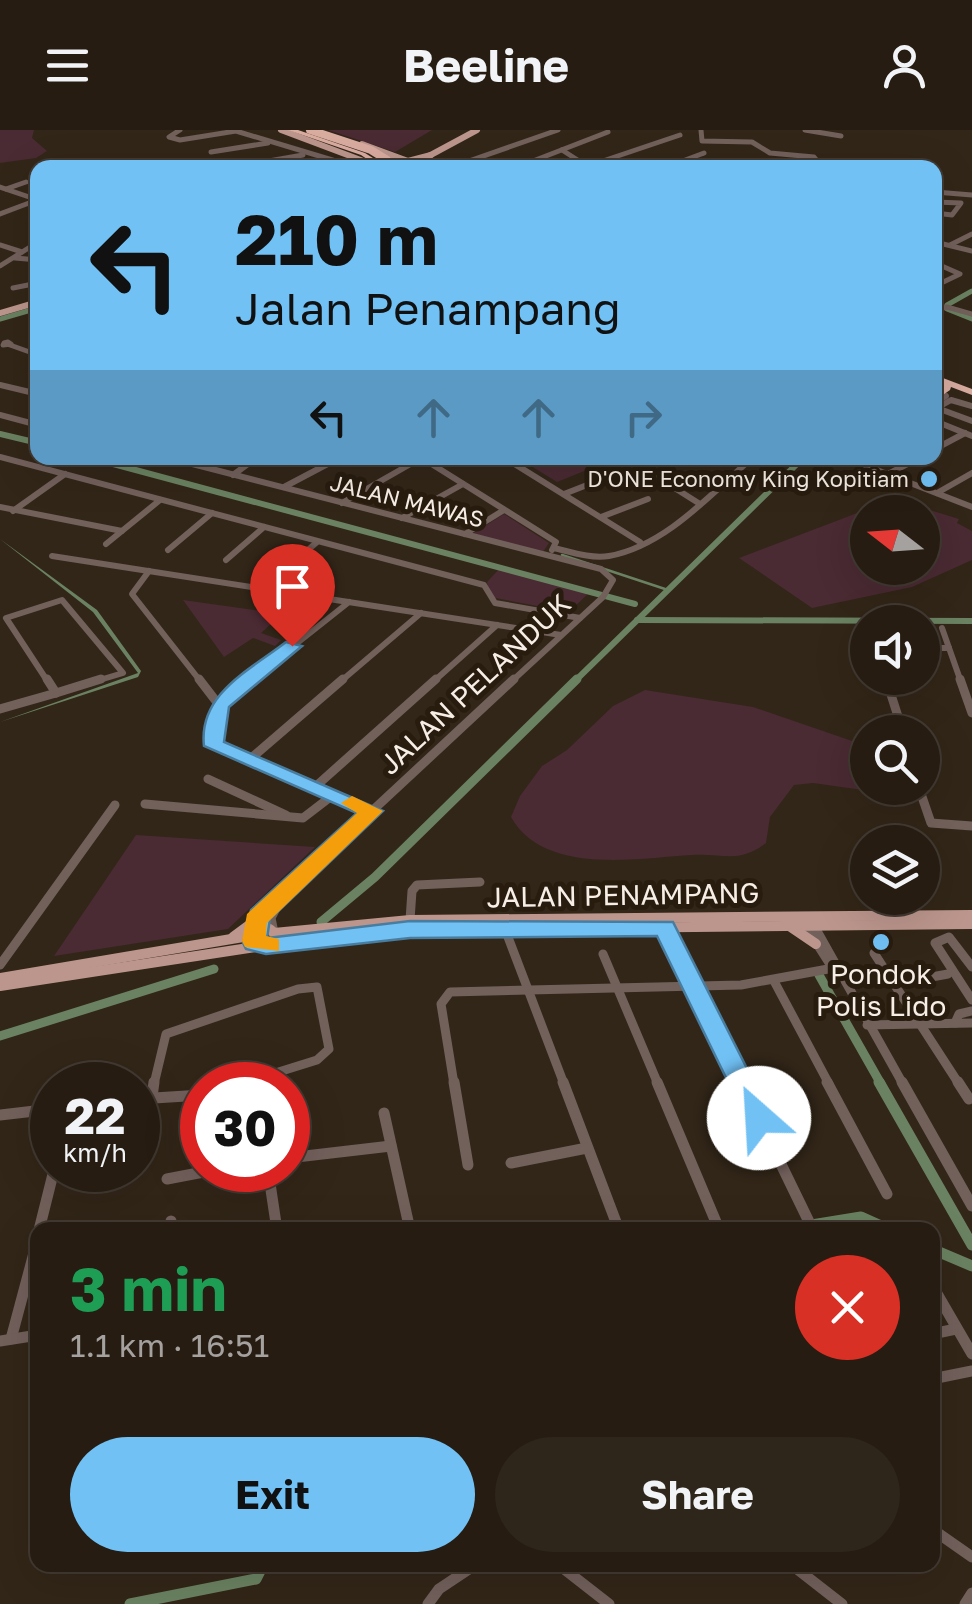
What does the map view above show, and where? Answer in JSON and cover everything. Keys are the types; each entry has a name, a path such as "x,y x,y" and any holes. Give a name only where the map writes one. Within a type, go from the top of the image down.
{"highway":[{"path":"291,130 379,160"},
{"path":"310,130 371,150 385,160"},
{"path":"942,378 972,384"},
{"path":"942,381 972,398"},
{"path":"942,401 972,398"}],"main road":[{"path":"281,130 344,160"},
{"path":"319,130 382,160"},
{"path":"415,160 432,158 477,130"},
{"path":"428,160 486,130"},
{"path":"1,314 30,307"},
{"name":"JALAN PENAMPANG","path":"664,924 972,915"},
{"name":"JALAN PENAMPANG","path":"1,983 410,920 504,925"},
{"name":"JALAN PENAMPANG","path":"1,983 154,955 256,929 274,939 296,931 504,925 785,924 807,920 972,924"},
{"path":"785,924 816,944"},
{"path":"256,929 255,943 274,939"}],"street":[{"path":"180,130 170,137 180,140 236,131 323,160"},
{"path":"473,160 558,130"},
{"path":"700,130 702,141 752,142 770,153 817,160"},
{"path":"805,130 841,136"},
{"path":"541,160 608,132"},
{"path":"610,160 680,136"},
{"path":"211,152 270,143"},
{"path":"562,150 578,160"},
{"path":"274,160 306,154 334,160"},
{"path":"687,160 704,154"},
{"path":"3,188 26,182"},
{"path":"3,188 30,198"},
{"path":"942,198 972,195"},
{"path":"942,199 961,203 951,216 942,214"},
{"path":"0,214 30,203"},
{"path":"950,245 972,234"},
{"path":"942,243 972,252"},
{"path":"1,246 22,252"},
{"path":"0,266 30,247"},
{"path":"14,258 30,259"},
{"path":"942,266 960,274 942,283"},
{"path":"14,288 30,285"},
{"path":"942,307 972,314"},
{"path":"10,345 30,352"},
{"path":"23,350 30,348"},
{"path":"0,385 30,392"},
{"path":"942,404 972,421"},
{"path":"0,415 30,422"},
{"path":"942,424 969,435"},
{"path":"942,446 969,435"},
{"path":"0,457 30,465"},
{"path":"30,465 484,585 496,603 580,618"},
{"name":"JALAN MAWAS","path":"195,465 601,570 611,577 612,587 602,597"},
{"path":"234,475 247,465"},
{"path":"284,488 326,465"},
{"path":"342,503 409,465"},
{"path":"432,465 556,542 547,555"},
{"path":"516,465 640,542"},
{"path":"638,465 700,504"},
{"path":"554,548 606,556 640,542 700,504 744,465"},
{"path":"870,465 972,508"},
{"path":"890,474 906,465"},
{"path":"936,493 972,473"},
{"path":"13,510 64,474"},
{"path":"564,494 610,476"},
{"path":"402,518 462,484"},
{"path":"601,517 648,499"},
{"path":"106,544 160,500"},
{"path":"943,509 953,500"},
{"path":"0,507 122,532"},
{"path":"465,534 504,510"},
{"path":"168,550 212,513"},
{"path":"226,560 264,528"},
{"path":"282,573 317,542"},
{"path":"52,556 561,636"},
{"path":"148,571 132,594 219,704"},
{"name":"JALAN PELANDUK","path":"256,929 290,886 602,597"},
{"path":"0,709 57,695 118,677 122,670 68,602 6,617 57,695"},
{"path":"349,602 219,704 212,729 214,746 372,811"},
{"path":"249,760 421,613"},
{"path":"315,788 497,626"},
{"path":"942,628 972,713"},
{"path":"940,648 948,648"},
{"path":"208,779 288,817"},
{"path":"146,804 310,816 333,795"},
{"path":"0,965 115,805"},
{"path":"925,805 931,823 972,826"},
{"path":"410,920 412,891 417,885 480,882"},
{"name":"JALAN PELANDUK","path":"274,939 271,918 290,886"},
{"path":"807,920 816,944 836,970"},
{"path":"807,920 972,1206"},
{"path":"664,924 809,1222"},
{"path":"504,925 531,987 616,1222"},
{"path":"972,967 955,941 949,938 935,943 972,1000"},
{"path":"874,953 970,1099"},
{"path":"603,954 716,1222"},
{"path":"468,1165 441,1004 450,992 774,982 836,970"},
{"path":"894,984 948,974"},
{"path":"774,982 887,1194"},
{"path":"157,1062 166,1034 298,989 317,987 329,1050 310,1062"},
{"path":"955,1023 959,1014 972,1011"},
{"path":"867,1025 972,1023"},
{"path":"958,1082 972,1082"},
{"path":"0,1115 30,1112"},
{"path":"384,1114 408,1222"},
{"path":"310,1155 391,1146"},
{"path":"510,1163 587,1148"},
{"path":"167,1179 180,1176"},
{"path":"42,1222 49,1192"},
{"path":"271,1192 276,1222"},
{"path":"6,1340 30,1264"},
{"path":"940,1300 972,1354"},
{"path":"940,1333 956,1330"},
{"path":"940,1377 972,1371"},
{"path":"940,1534 972,1556"},
{"path":"428,1604 440,1589 466,1572"},
{"path":"568,1572 609,1604"},
{"path":"801,1572 842,1604"},
{"path":"965,1604 972,1594"}],"shaded area":[{"path":"0,130 34,130 32,138 47,151 36,158 0,163"},
{"path":"328,130 432,130 395,152"},
{"path":"534,465 599,465 557,482"},
{"path":"940,513 959,519 957,523 972,531 972,560 940,574"},
{"path":"504,514 549,543 543,552 472,534"},
{"path":"850,516 850,585 916,585 912,587 812,608 739,558"},
{"path":"0,539 97,610 141,671 138,677 0,722 138,673 93,612"},
{"path":"500,568 590,592 569,612 490,597 487,582"},
{"path":"183,600 282,614 261,633 281,640 275,646 253,638 224,657"},
{"path":"645,690 753,707 850,740 850,788 813,783 794,785 770,817 766,843 739,855 620,860 569,856 546,848 526,836 511,817 520,796 542,766 567,750 613,706"},
{"path":"136,835 315,847 228,929 54,956"}],"waterway":[{"path":"947,305 972,291"},
{"path":"947,309 972,319"},
{"path":"0,319 30,310"},
{"path":"0,434 30,441"},
{"path":"117,465 635,604"},
{"path":"637,620 796,465"},
{"path":"562,555 665,589"},
{"path":"574,682 637,620"},
{"path":"637,620 972,621"},
{"path":"321,922 375,877 577,679"},
{"path":"0,1036 214,969"},
{"path":"819,975 881,1084"},
{"path":"879,1082 972,1245"},
{"path":"830,1222 861,1217 872,1222"},
{"path":"940,1252 972,1266"},
{"path":"130,1604 256,1579 260,1572"}],"slow traffic":[{"path":"271,945 255,943 256,920 372,811 352,803"}],"place":[{"name":"D'ONE Economy King Kopitiam","path":"929,479"},
{"name":"Pondok Polis Lido","path":"881,942"}],"route":[{"path":"292,646 219,704 212,729 214,746 372,811 259,916 255,943 266,946 362,932 410,930 665,928 759,1118"}]}
